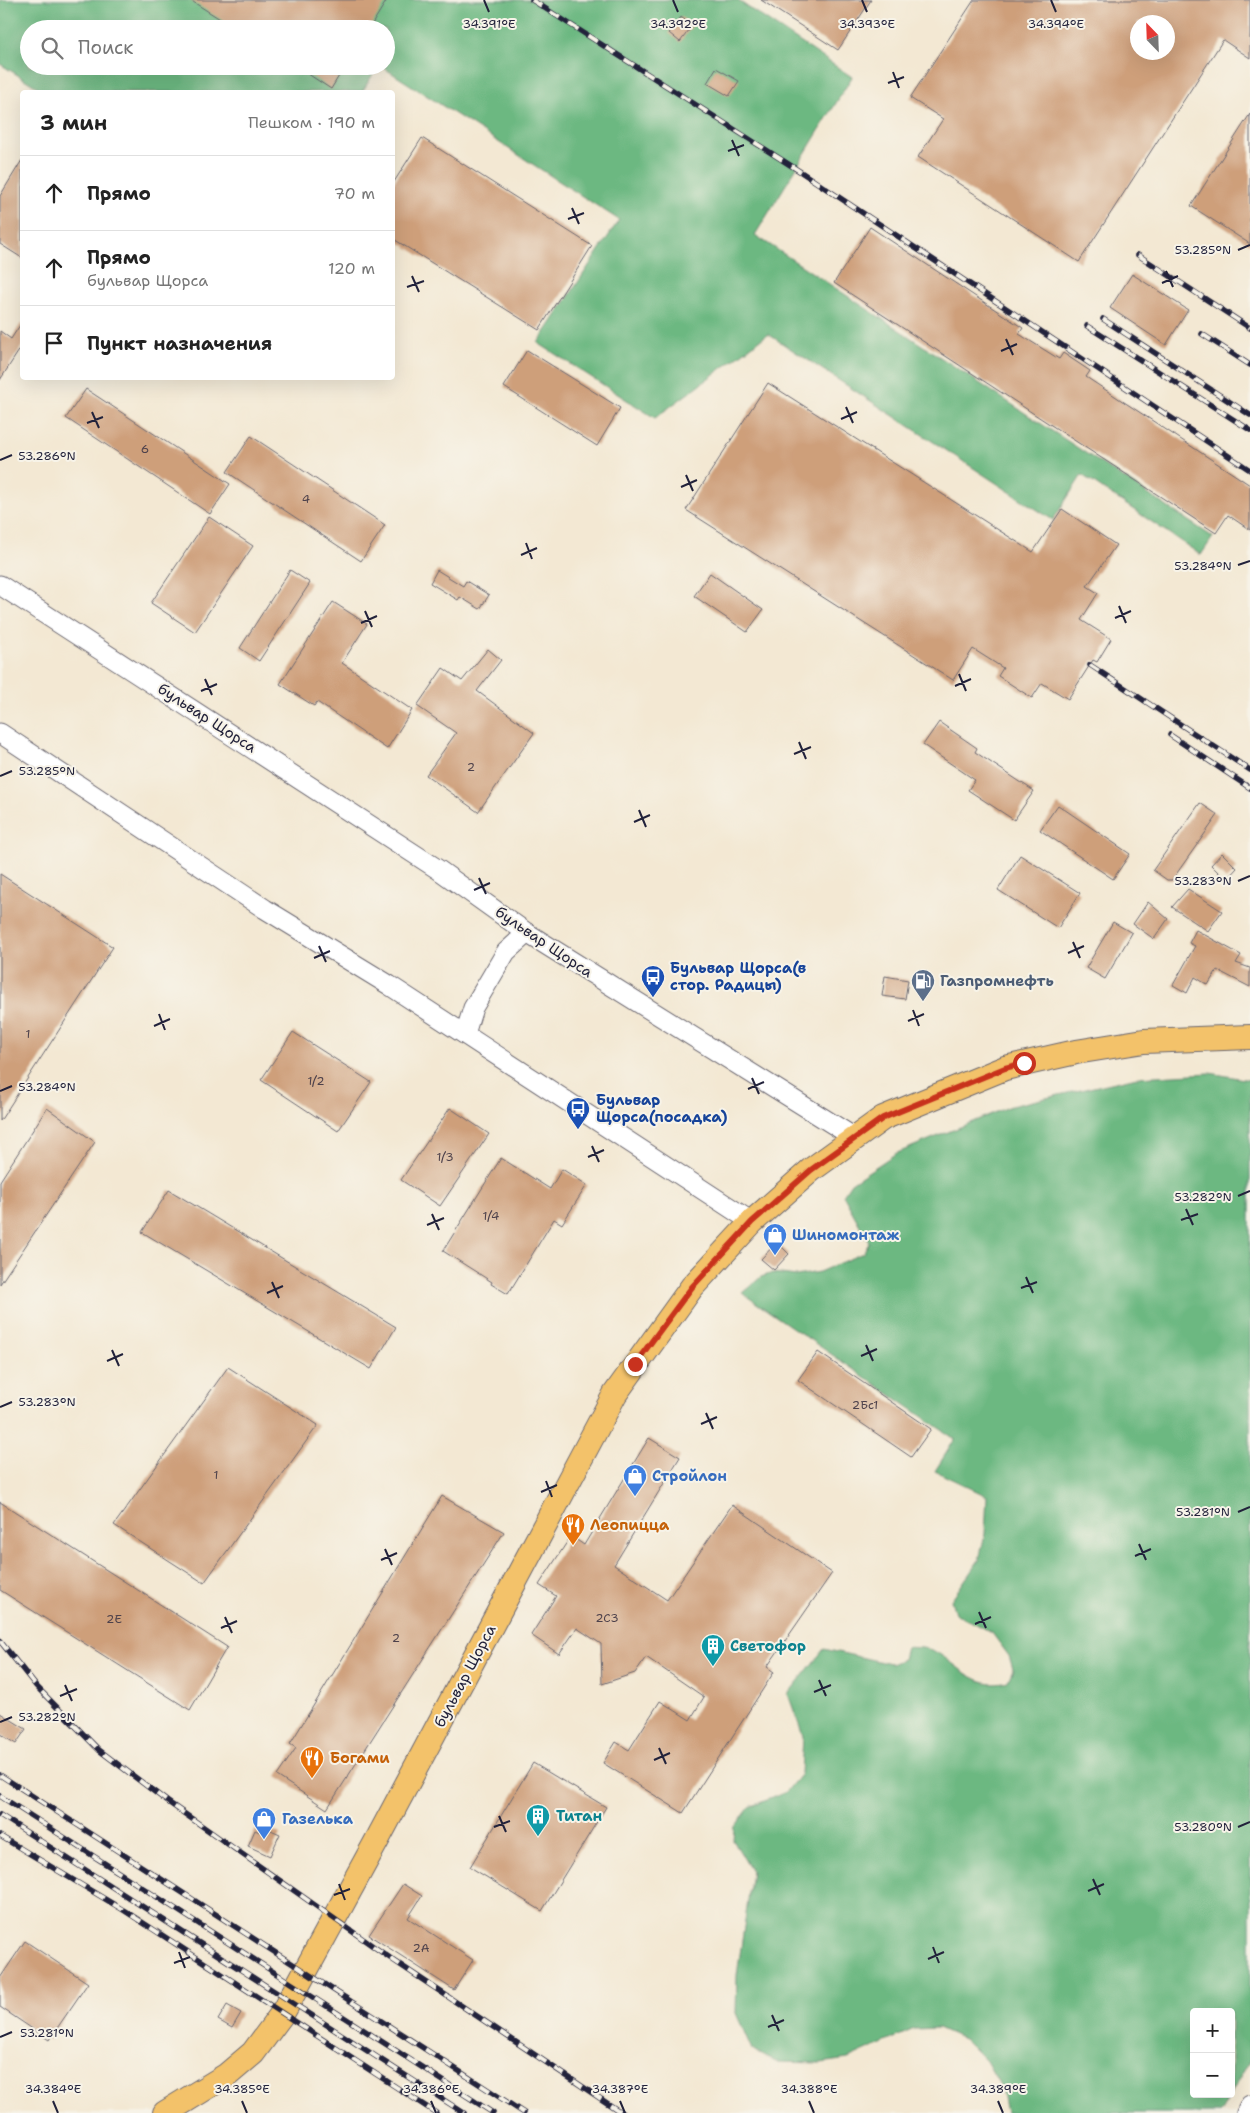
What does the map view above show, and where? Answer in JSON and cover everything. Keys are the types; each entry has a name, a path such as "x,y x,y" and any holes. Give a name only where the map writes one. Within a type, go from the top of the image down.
{"main road":[{"path":"856,1138 883,1118 1005,1068 1024,1063 1144,1041 1250,1038"},
{"name":"бульвар Щорса","path":"165,2113 226,2074 253,2053 282,2014 384,1828 614,1394 692,1287 752,1222 811,1170 856,1138"}],"street":[{"name":"бульвар Щорса","path":"0,585 439,870 527,933 856,1138"},
{"path":"0,733 265,909 465,1034 752,1222"},
{"path":"465,1034 473,1008 506,952 527,933"},
{"path":"1246,2113 1250,2106"}],"green space":[{"path":"0,0 737,0 852,77 755,235 1213,537 1201,555 1082,475 1053,520 768,334 655,418 538,343 619,220 395,75 395,20 20,20 20,75 372,75 363,90 42,90 0,64"},
{"path":"1210,1073 1250,1080 1250,2059 1235,2086 1235,2008 1190,2008 1190,2098 1229,2098 1220,2113 1006,2113 1001,2087 986,2061 965,2040 938,2028 914,2029 848,2059 820,2063 776,2062 752,2050 736,2013 737,1975 752,1872 733,1840 734,1828 750,1807 786,1792 801,1774 803,1736 788,1694 824,1649 891,1664 903,1659 906,1647 927,1649 934,1651 968,1675 986,1682 1008,1681 1013,1669 1009,1656 992,1633 955,1613 951,1600 979,1560 985,1534 987,1496 935,1471 955,1439 742,1293 761,1277 773,1273 796,1276 819,1272 863,1253 869,1242 843,1195 851,1183 895,1154 1011,1106 1137,1077"}],"building":[{"path":"190,0 387,0 375,20 222,20"},
{"path":"761,0 871,0 838,50"},
{"path":"974,0 1250,0 1250,58 1223,40 1079,262 918,157 943,119 910,98"},
{"path":"681,17 692,26 680,42 669,33"},
{"path":"716,68 739,81 729,96 707,83"},
{"path":"310,75 340,75 331,89"},
{"path":"1250,114 1250,244 1191,206"},
{"path":"422,138 592,246 539,330 395,240 395,180"},
{"path":"20,163 20,257 0,244 0,196"},
{"path":"870,227 1023,328 1019,334 1059,359 1063,353 1090,371 1086,377 1250,485 1250,530 1228,515 1216,533 834,283"},
{"path":"1132,274 1188,310 1166,345 1110,308"},
{"path":"20,325 20,349 0,380 0,331 11,339"},
{"path":"527,350 620,408 597,446 504,387"},
{"path":"768,383 1033,552 1062,509 1116,545 1087,586 1098,593 1081,620 1111,639 1097,662 1093,660 1068,699 1042,683 1032,698 998,676 1003,668 973,649 953,680 686,510"},
{"path":"86,389 230,484 210,514 66,418"},
{"path":"251,436 385,525 361,561 227,472"},
{"path":"209,517 253,546 195,632 151,603"},
{"path":"290,570 310,583 259,661 240,648"},
{"path":"437,570 463,586 466,581 489,595 480,609 460,597 458,600 430,583"},
{"path":"710,573 763,610 747,632 694,596"},
{"path":"333,602 367,624 342,663 412,710 387,749 317,702 314,706 280,684"},
{"path":"488,649 501,660 477,691 534,733 478,812 426,775 456,733 417,706 443,668 462,681"},
{"path":"939,722 977,748 975,752 1034,791 1014,820 968,790 975,780 923,745"},
{"path":"1200,803 1218,815 1172,880 1167,880 1153,870"},
{"path":"1058,805 1130,854 1113,879 1040,830"},
{"path":"1222,853 1237,868 1226,880 1211,865"},
{"path":"1020,855 1080,893 1058,928 998,890"},
{"path":"0,874 113,947 0,1121"},
{"path":"1188,889 1222,911 1208,931 1172,907"},
{"path":"1148,902 1168,919 1154,939 1133,924"},
{"path":"1113,922 1132,933 1105,979 1086,968"},
{"path":"1196,930 1241,955 1236,963 1250,968 1250,987 1217,970 1208,985 1195,977 1187,993 1173,985 1195,946 1189,943"},
{"path":"885,976 908,980 905,999 882,996"},
{"path":"293,1032 371,1082 338,1131 261,1080"},
{"path":"47,1108 95,1142 0,1284 0,1181"},
{"path":"450,1108 489,1134 440,1206 401,1180"},
{"path":"501,1158 550,1189 562,1169 587,1185 562,1224 554,1219 508,1294 443,1251"},
{"path":"169,1190 396,1327 371,1369 142,1232"},
{"name":"Шиномонтаж","path":"777,1242 789,1254 774,1270 761,1259"},
{"path":"818,1352 931,1429 911,1457 798,1380"},
{"path":"228,1367 318,1425 204,1583 114,1525"},
{"path":"649,1438 680,1457 614,1565 667,1600 732,1505 832,1573 767,1667 774,1672 683,1813 603,1763 616,1742 629,1750 660,1701 690,1720 704,1697 646,1657 635,1673 602,1684 601,1644 577,1628 559,1654 531,1635 556,1596 539,1585 571,1536 584,1545"},
{"path":"442,1496 504,1532 327,1809 277,1776 296,1748 290,1744"},
{"path":"0,1502 227,1647 190,1710 0,1590"},
{"path":"0,1713 26,1729 16,1744 0,1734"},
{"name":"Титан","path":"533,1763 606,1807 542,1911 470,1867"},
{"name":"Газелька","path":"264,1827 280,1834 270,1856 248,1846 255,1830 262,1833"},
{"path":"403,1884 422,1896 408,1918 473,1960 454,1990 369,1935"},
{"path":"25,1941 88,1983 49,2040 0,2007 0,1978"},
{"path":"227,2005 241,2013 232,2028 218,2020"}],"railway":[{"path":"532,0 801,172 1250,470"},
{"path":"1138,255 1250,328"},
{"path":"1103,319 1250,415"},
{"path":"1087,326 1250,430"},
{"path":"1202,334 1250,365"},
{"path":"1090,665 1250,770"},
{"path":"1170,735 1250,788"},
{"path":"0,1641 36,1686 99,1750 168,1802 390,1958 622,2113"},
{"path":"0,1775 524,2113"},
{"path":"0,1796 493,2113"},
{"path":"0,1815 464,2113"},
{"path":"0,1836 125,1911 436,2113"}],"place":[{"name":"Бульвар Щорса(в стор. Радицы)","path":"653,998"},
{"name":"Газпромнефть","path":"923,1002"},
{"name":"Бульвар Щорса(посадка)","path":"578,1130"},
{"name":"Шиномонтаж","path":"775,1256"},
{"name":"Стройлон","path":"635,1497"},
{"name":"Леопицца","path":"573,1546"},
{"name":"Светофор","path":"713,1667"},
{"name":"Богами","path":"312,1779"},
{"name":"Титан","path":"538,1837"},
{"name":"Газелька","path":"264,1840"}],"route":[{"path":"635,1364 692,1287 752,1222 811,1170 883,1118 1005,1068 1024,1063"}]}
